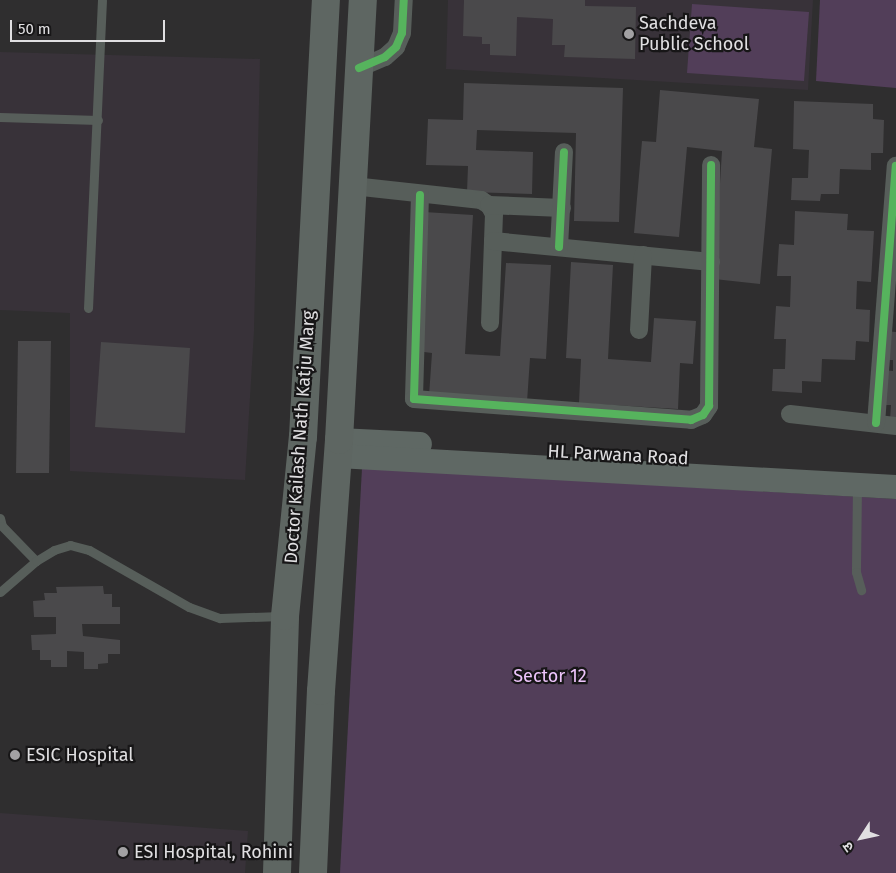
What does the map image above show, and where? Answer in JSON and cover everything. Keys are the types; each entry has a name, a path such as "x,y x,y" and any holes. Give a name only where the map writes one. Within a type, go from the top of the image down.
{"main road":[{"name":"Doctor Kailash Nath Katju Marg","path":"277,873 285,690 285,616 303,437 326,0"},
{"name":"Doctor Kailash Nath Katju Marg","path":"313,873 321,691 338,448 363,0"},
{"path":"285,690 321,691"}],"street":[{"path":"359,68 385,57 396,47 402,33 404,0"},
{"path":"559,247 564,152"},
{"path":"420,196 414,399 691,420 703,415 709,406 712,262 711,165"},
{"path":"876,423 890,316 896,166"},
{"path":"353,186 420,196 481,200 489,205 494,214 490,323"},
{"path":"489,205 562,208"},
{"path":"493,241 712,262"},
{"path":"639,330 643,255"},
{"path":"790,414 896,426"},
{"path":"338,448 896,487"},
{"name":"HL Parwana Road","path":"338,448 896,471"}],"lane":[{"path":"88,308 102,0"},
{"path":"0,116 98,120"},
{"path":"857,485 856,572 861,590"},
{"path":"0,518 2,526 36,562"},
{"path":"0,592 36,562 54,550 70,545 88,550 189,608 213,616 252,620 285,616"}],"shaded area":[{"name":"Sachdeva Public School","path":"448,0 813,0 808,90 446,69"},
{"path":"0,52 260,59 254,331 245,480 70,471 70,313 0,310"},
{"name":"ESI Hospital, Rohini","path":"0,813 248,831 245,873 0,873"}],"green space":[{"path":"820,0 896,0 896,88 816,81"},
{"path":"692,4 809,12 804,81 687,73"},
{"name":"Sector 12","path":"362,468 896,499 896,873 340,873"}],"building":[{"path":"464,0 585,0 585,6 636,7 635,59 564,57 565,45 552,45 553,19 517,17 516,56 490,55 490,44 482,44 482,37 463,36"},
{"path":"464,83 623,88 619,222 574,221 576,133 477,130 476,150 533,152 532,194 467,192 468,166 426,165 428,119 463,120"},
{"path":"660,90 759,99 754,147 772,149 760,284 714,279 722,151 687,147 679,237 634,233 642,141 656,142"},
{"path":"794,101 873,104 873,119 884,120 883,153 871,153 871,170 840,169 839,194 821,194 820,201 791,200 792,178 808,178 809,150 793,149"},
{"path":"795,211 848,214 847,230 874,231 871,282 857,281 856,309 870,310 869,342 856,341 855,360 822,359 821,382 802,381 802,393 772,391 773,369 785,369 786,339 774,339 776,306 790,307 791,276 777,276 779,244 794,245"},
{"path":"424,212 473,215 465,354 500,356 506,263 551,265 546,359 530,358 527,402 429,396 432,353 416,351"},
{"path":"571,262 613,265 608,359 651,362 654,318 696,321 693,364 680,363 678,409 579,403 581,359 566,358"},
{"path":"884,331 896,332 896,420 890,420 891,405 880,405 882,370 893,371 893,360 889,360"},
{"path":"18,341 51,341 49,473 16,473"},
{"path":"101,342 190,348 185,433 95,427"},
{"path":"103,586 104,594 112,594 112,607 120,607 120,624 82,624 83,636 120,640 120,654 108,654 108,663 98,664 98,669 84,669 84,652 67,651 67,667 51,667 51,660 40,660 40,650 32,650 31,635 56,634 56,617 34,617 33,601 45,600 44,593 57,593 56,587"}],"cycle path":[{"path":"359,68 385,57 396,47 402,33 404,0"},
{"path":"559,247 564,152"},
{"path":"420,195 414,399 691,420 703,415 709,406 711,165"},
{"path":"876,423 896,166"}],"place":[{"name":"Sachdeva Public School","path":"629,34"},
{"name":"ESIC Hospital","path":"15,755"},
{"name":"ESI Hospital, Rohini","path":"123,852"}]}
